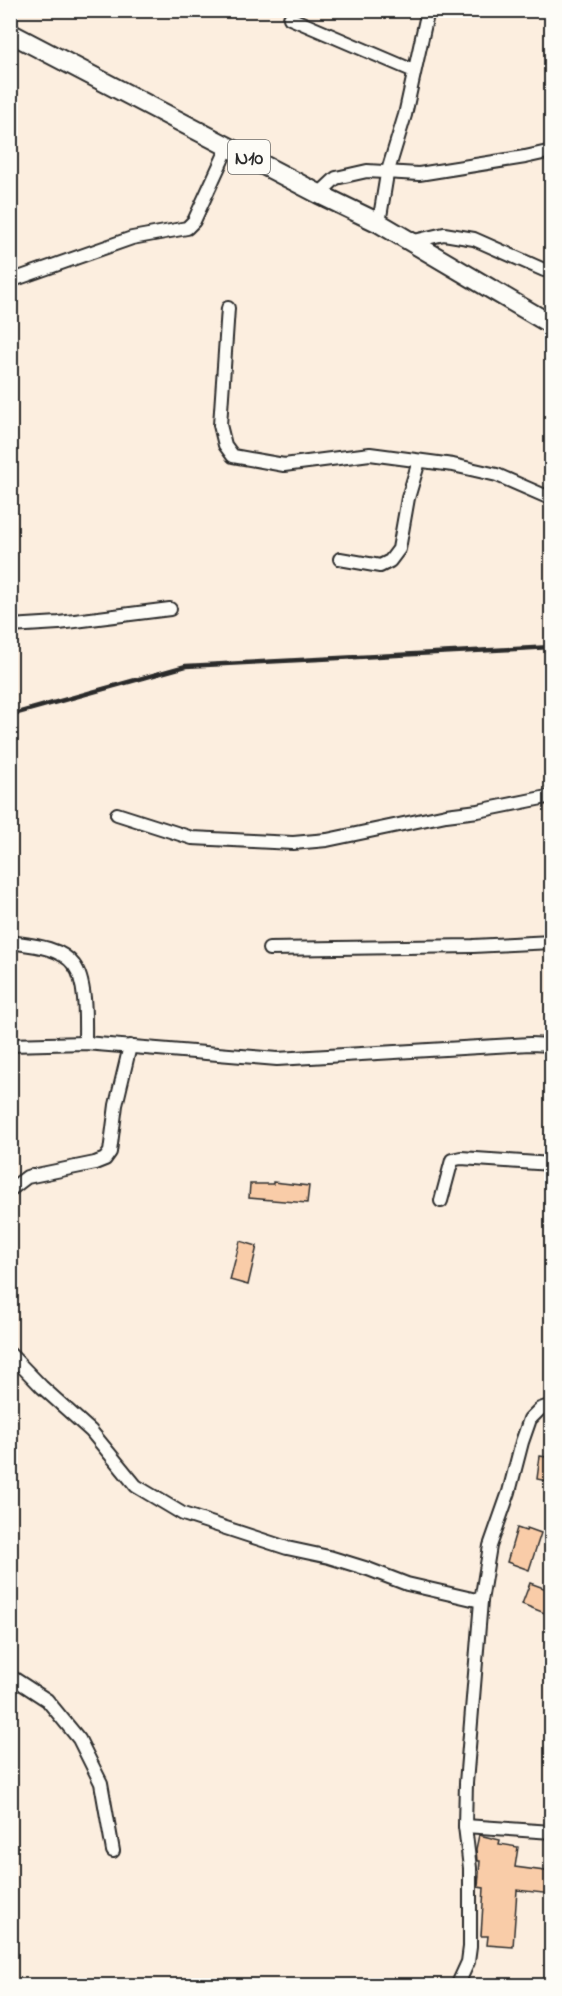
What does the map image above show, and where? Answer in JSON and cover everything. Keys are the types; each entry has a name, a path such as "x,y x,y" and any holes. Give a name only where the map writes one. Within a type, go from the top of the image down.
{"main road":[{"name":"N10","path":"10,33 318,194 379,223 552,325"}],"street":[{"path":"379,223 387,174 405,115 428,10"},
{"path":"290,18 414,70"},
{"path":"10,281 132,238 187,228 194,222 228,147"},
{"path":"318,194 336,178 367,171 387,174 429,173 525,158 552,151"},
{"path":"410,242 444,234 474,239 544,270"},
{"path":"228,308 220,426 225,445 233,456 284,465 370,454 453,465 497,475 552,499"},
{"path":"340,559 380,566 390,561 399,549 408,498 419,461"},
{"path":"10,626 59,623 170,609"},
{"path":"117,814 192,838 293,843 327,840 552,796"},
{"path":"10,942 38,946 65,957 75,966 83,995 85,1043"},
{"path":"268,949 473,946 552,942"},
{"path":"10,1045 85,1043 277,1059 530,1044 552,1045"},
{"path":"10,1190 27,1177 105,1159 110,1152 116,1105 129,1046"},
{"path":"441,1201 452,1160 461,1158 552,1164"},
{"path":"10,1354 42,1387 91,1431 136,1486 183,1514 287,1548 329,1557 368,1569 407,1584 481,1601"},
{"path":"457,1986 468,1962 470,1947 470,1868 465,1826 466,1783 481,1601 490,1546 509,1492 530,1419 540,1409 552,1405"},
{"path":"10,1676 47,1700 79,1739 101,1783 113,1851"},
{"path":"465,1826 552,1832"}],"building":[{"path":"273,1182 309,1186 307,1203 249,1198 250,1184 273,1184"},
{"path":"240,1241 257,1246 248,1285 230,1280"},
{"path":"540,1456 552,1458 552,1482 537,1479"},
{"path":"517,1528 526,1531 527,1528 541,1533 529,1570 507,1562"},
{"path":"530,1583 552,1591 552,1616 522,1604"},
{"path":"479,1835 500,1840 499,1844 518,1847 515,1867 552,1872 552,1894 517,1890 513,1947 487,1945 488,1936 481,1936 484,1888 478,1887 480,1861 477,1861 476,1849"}],"railway":[{"path":"10,715 186,666 552,647"}]}
